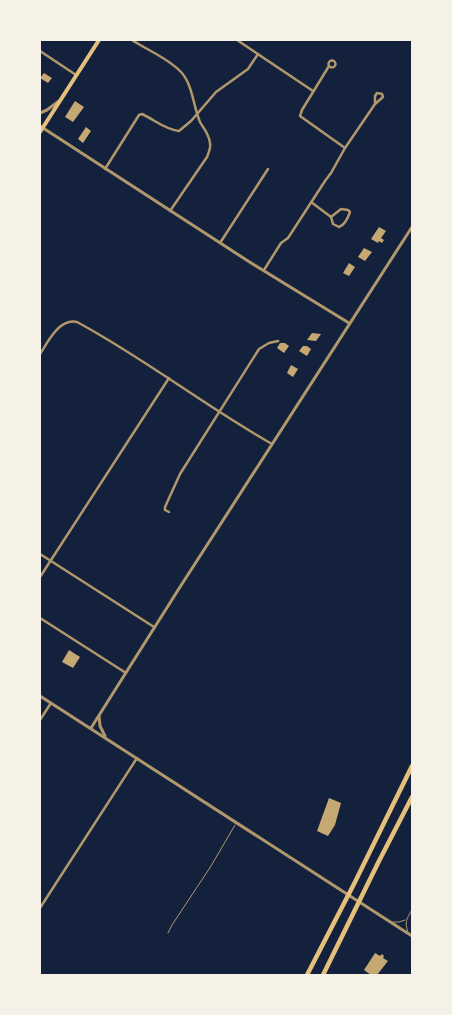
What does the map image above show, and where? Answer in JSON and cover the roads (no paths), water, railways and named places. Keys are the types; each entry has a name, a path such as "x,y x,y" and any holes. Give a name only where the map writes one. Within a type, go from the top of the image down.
{"highway":[{"path":"307,975 412,766"},
{"path":"323,975 412,797"}],"main road":[{"path":"41,128 99,40"}],"street":[{"path":"132,40 172,64 183,74 200,122 208,135 211,145 210,151 170,211"},
{"path":"236,40 314,91"},
{"path":"40,51 76,75"},
{"path":"105,169 139,115 142,114 171,130 179,131 186,126 216,92 248,69 258,54"},
{"path":"329,66 300,116 345,148"},
{"path":"40,113 48,110 60,101"},
{"path":"264,270 281,243 288,238 331,174 345,148 375,104"},
{"path":"41,128 349,324"},
{"path":"220,243 268,169"},
{"path":"311,202 332,217 333,224 339,227 342,227 350,212 342,209 332,217"},
{"path":"91,728 412,227"},
{"path":"40,354 60,326 68,321 76,322 169,378 272,444"},
{"path":"168,512 165,510 165,507 180,474 259,349 278,341"},
{"path":"40,577 169,378"},
{"path":"40,554 154,628"},
{"path":"40,618 126,673"},
{"path":"40,696 412,936"},
{"path":"40,720 51,703"},
{"path":"99,715 100,726 106,738"},
{"path":"40,908 137,758"}],"lane":[{"path":"168,933 237,822"},
{"path":"391,922 399,922 406,919 412,910"},
{"path":"406,919 408,933"}]}
